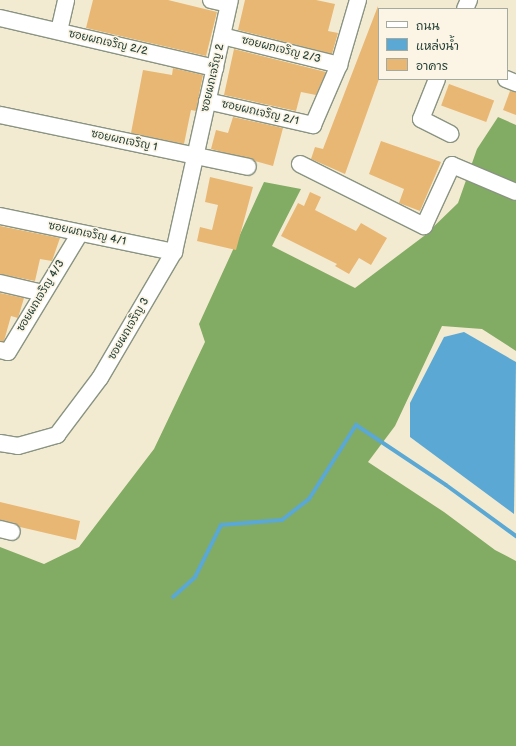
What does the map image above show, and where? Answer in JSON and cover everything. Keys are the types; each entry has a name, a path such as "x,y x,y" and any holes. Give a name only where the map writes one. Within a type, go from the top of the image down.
{"street":[{"path":"59,31 66,0"},
{"path":"211,0 230,2"},
{"path":"339,65 355,1"},
{"name":"ซอยผถเจริญ 2","path":"195,157 230,2"},
{"name":"ซอยผถเจริญ 2/2","path":"0,18 215,68"},
{"name":"ซอยผถเจริญ 2/3","path":"222,36 339,65"},
{"name":"ซอยผถเจริญ 2/1","path":"208,101 313,125 339,65"},
{"path":"437,80 421,119 450,134"},
{"name":"ซอยผถเจริญ 1","path":"0,115 248,167"},
{"name":"ซอยผถเจริญ 3","path":"0,443 18,446 57,435 100,378 174,252 195,157"},
{"path":"300,164 424,226 452,165 516,192"},
{"name":"ซอยผถเจริญ 4/1","path":"0,216 174,252"},
{"name":"ซอยผถเจริญ 4/3","path":"0,350 8,352 80,233"},
{"path":"0,283 43,293"}],"green space":[{"path":"498,117 516,125 516,351 482,329 442,326 395,426 368,462 444,512 495,550 516,561 516,746 0,746 0,547 44,564 79,547 154,449 205,342 199,324 264,182 301,189 272,246 355,288 424,236 458,203 477,149"}],"water":[{"path":"464,332 516,362 514,514 410,437 410,403 444,337"}],"building":[{"path":"93,0 168,0 217,12 206,56 86,28"},
{"path":"245,0 316,0 335,4 328,31 338,33 332,54 238,30"},
{"path":"378,6 379,80 345,174 311,159 315,147 323,149"},
{"path":"234,49 326,72 316,95 301,92 296,111 224,95"},
{"path":"173,68 203,75 196,111 191,110 184,144 131,133 143,70 172,75"},
{"path":"449,84 494,100 486,122 441,106"},
{"path":"510,91 516,92 516,115 503,110"},
{"path":"233,117 283,128 273,166 211,149 216,130 228,133"},
{"path":"381,141 441,162 420,211 399,203 404,189 369,174"},
{"path":"210,177 253,187 236,250 197,241 200,227 212,230 218,205 205,202"},
{"path":"310,192 321,197 315,210 356,231 361,223 387,238 371,265 359,258 349,274 335,266 337,264 281,236 298,203 304,206"},
{"path":"0,226 60,238 52,261 40,259 35,281 0,274"},
{"path":"0,293 24,298 18,318 11,316 4,341 0,341"},
{"path":"0,502 80,521 76,540 20,527 14,523 0,520"}],"waterway":[{"path":"173,597 195,577 221,525 282,520 309,499 356,425 446,485 516,536"}]}
